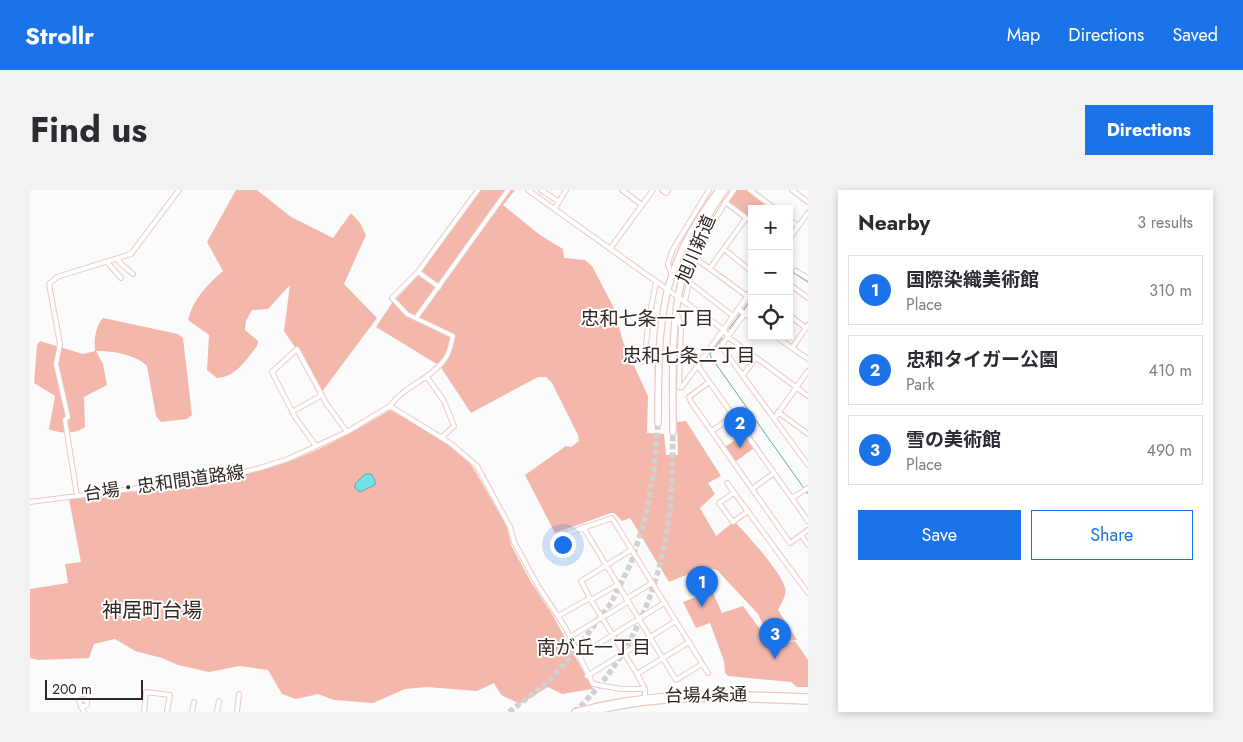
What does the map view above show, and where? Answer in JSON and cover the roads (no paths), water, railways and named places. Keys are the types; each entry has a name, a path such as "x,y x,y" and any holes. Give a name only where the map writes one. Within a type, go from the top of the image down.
{"highway":[{"name":"旭川新道","path":"658,423 659,334 666,288 692,228 719,190"},
{"name":"旭川新道","path":"673,432 673,324 677,295 694,242 725,190"},
{"name":"台場4条通","path":"575,712 645,699 719,693 808,696"},
{"name":"台場4条通","path":"592,712 645,699 718,698 808,701"}],"street":[{"path":"77,496 66,420 68,417 56,364 60,344 49,284 57,277 131,254 179,190"},
{"path":"478,190 418,272 392,298 407,314 416,318 508,190"},
{"path":"528,190 677,295 724,330 728,337 808,396"},
{"path":"541,190 558,201"},
{"path":"555,208 566,190"},
{"path":"622,190 642,205"},
{"path":"610,248 653,190"},
{"path":"662,190 666,193 668,190"},
{"path":"672,273 668,264 672,251 708,190"},
{"path":"685,301 695,258 708,229 734,190"},
{"path":"750,190 770,205"},
{"path":"792,190 808,202"},
{"path":"710,268 746,218 725,202"},
{"path":"793,233 808,213"},
{"path":"793,223 798,226"},
{"path":"724,249 748,269"},
{"path":"695,258 747,296 728,337 721,346 808,465"},
{"path":"118,259 133,274"},
{"path":"107,262 108,266 122,278"},
{"path":"796,271 808,278"},
{"path":"418,272 439,287"},
{"path":"644,362 656,282"},
{"path":"689,282 733,316"},
{"path":"793,287 808,298"},
{"path":"676,306 681,326 680,387 682,387 698,366 733,316 748,307"},
{"path":"741,311 748,316"},
{"name":"台場・忠和間道路線","path":"30,502 224,477 278,462 347,432 390,406 394,399 426,377 446,358 453,336 416,318"},
{"path":"792,348 807,327 793,318"},
{"path":"781,340 808,359"},
{"path":"316,446 292,412 272,372 297,350 322,395 347,432"},
{"path":"743,375 756,358"},
{"path":"698,366 808,521"},
{"path":"774,418 808,371"},
{"path":"426,377 444,401 454,426 441,438"},
{"path":"709,382 689,397 790,543 808,530"},
{"path":"292,412 322,395"},
{"path":"390,406 441,438 477,466 504,514 514,542 570,637 587,676 596,686 645,689"},
{"path":"712,431 743,408"},
{"path":"778,412 808,434"},
{"path":"752,488 774,473"},
{"path":"727,483 808,593"},
{"path":"792,498 806,489"},
{"path":"734,493 719,503 732,522 748,511"},
{"path":"557,537 612,518 708,673"},
{"path":"583,528 676,680 702,664"},
{"path":"801,535 808,545"},
{"path":"632,550 581,581 612,636 637,674 645,689 645,699"},
{"path":"570,637 602,618 652,583"},
{"path":"558,616 617,585"},
{"path":"579,656 664,603"},
{"path":"587,676 676,621"},
{"path":"637,674 689,642"},
{"path":"144,712 146,692 170,695 167,712"},
{"path":"237,712 239,694"},
{"path":"217,712 219,701"},
{"path":"192,712 194,702"},
{"path":"80,707 84,712"}],"water":[{"path":"365,474 371,474 375,480 375,485 360,492 355,488 355,484"}],"waterway":[{"path":"793,273 808,282"},
{"path":"743,310 748,303"},
{"path":"729,329 741,313"},
{"path":"722,338 710,354 711,357 808,494"}],"tunnel":[{"path":"509,712 549,681 568,660 611,603 631,563 646,516 654,470 658,423"},
{"path":"574,712 594,692 628,645 652,592 666,536 670,507 673,432"}],"place":[{"name":"忠和タイガー公園","path":"740,448"},
{"name":"国際染織美術館","path":"702,607"},
{"name":"雪の美術館","path":"775,659"}],"district":[{"name":"忠和七条一丁目","path":"647,318"},
{"name":"忠和七条二丁目","path":"689,355"},
{"name":"神居町台場","path":"152,610"},
{"name":"南が丘一丁目","path":"594,647"}]}
